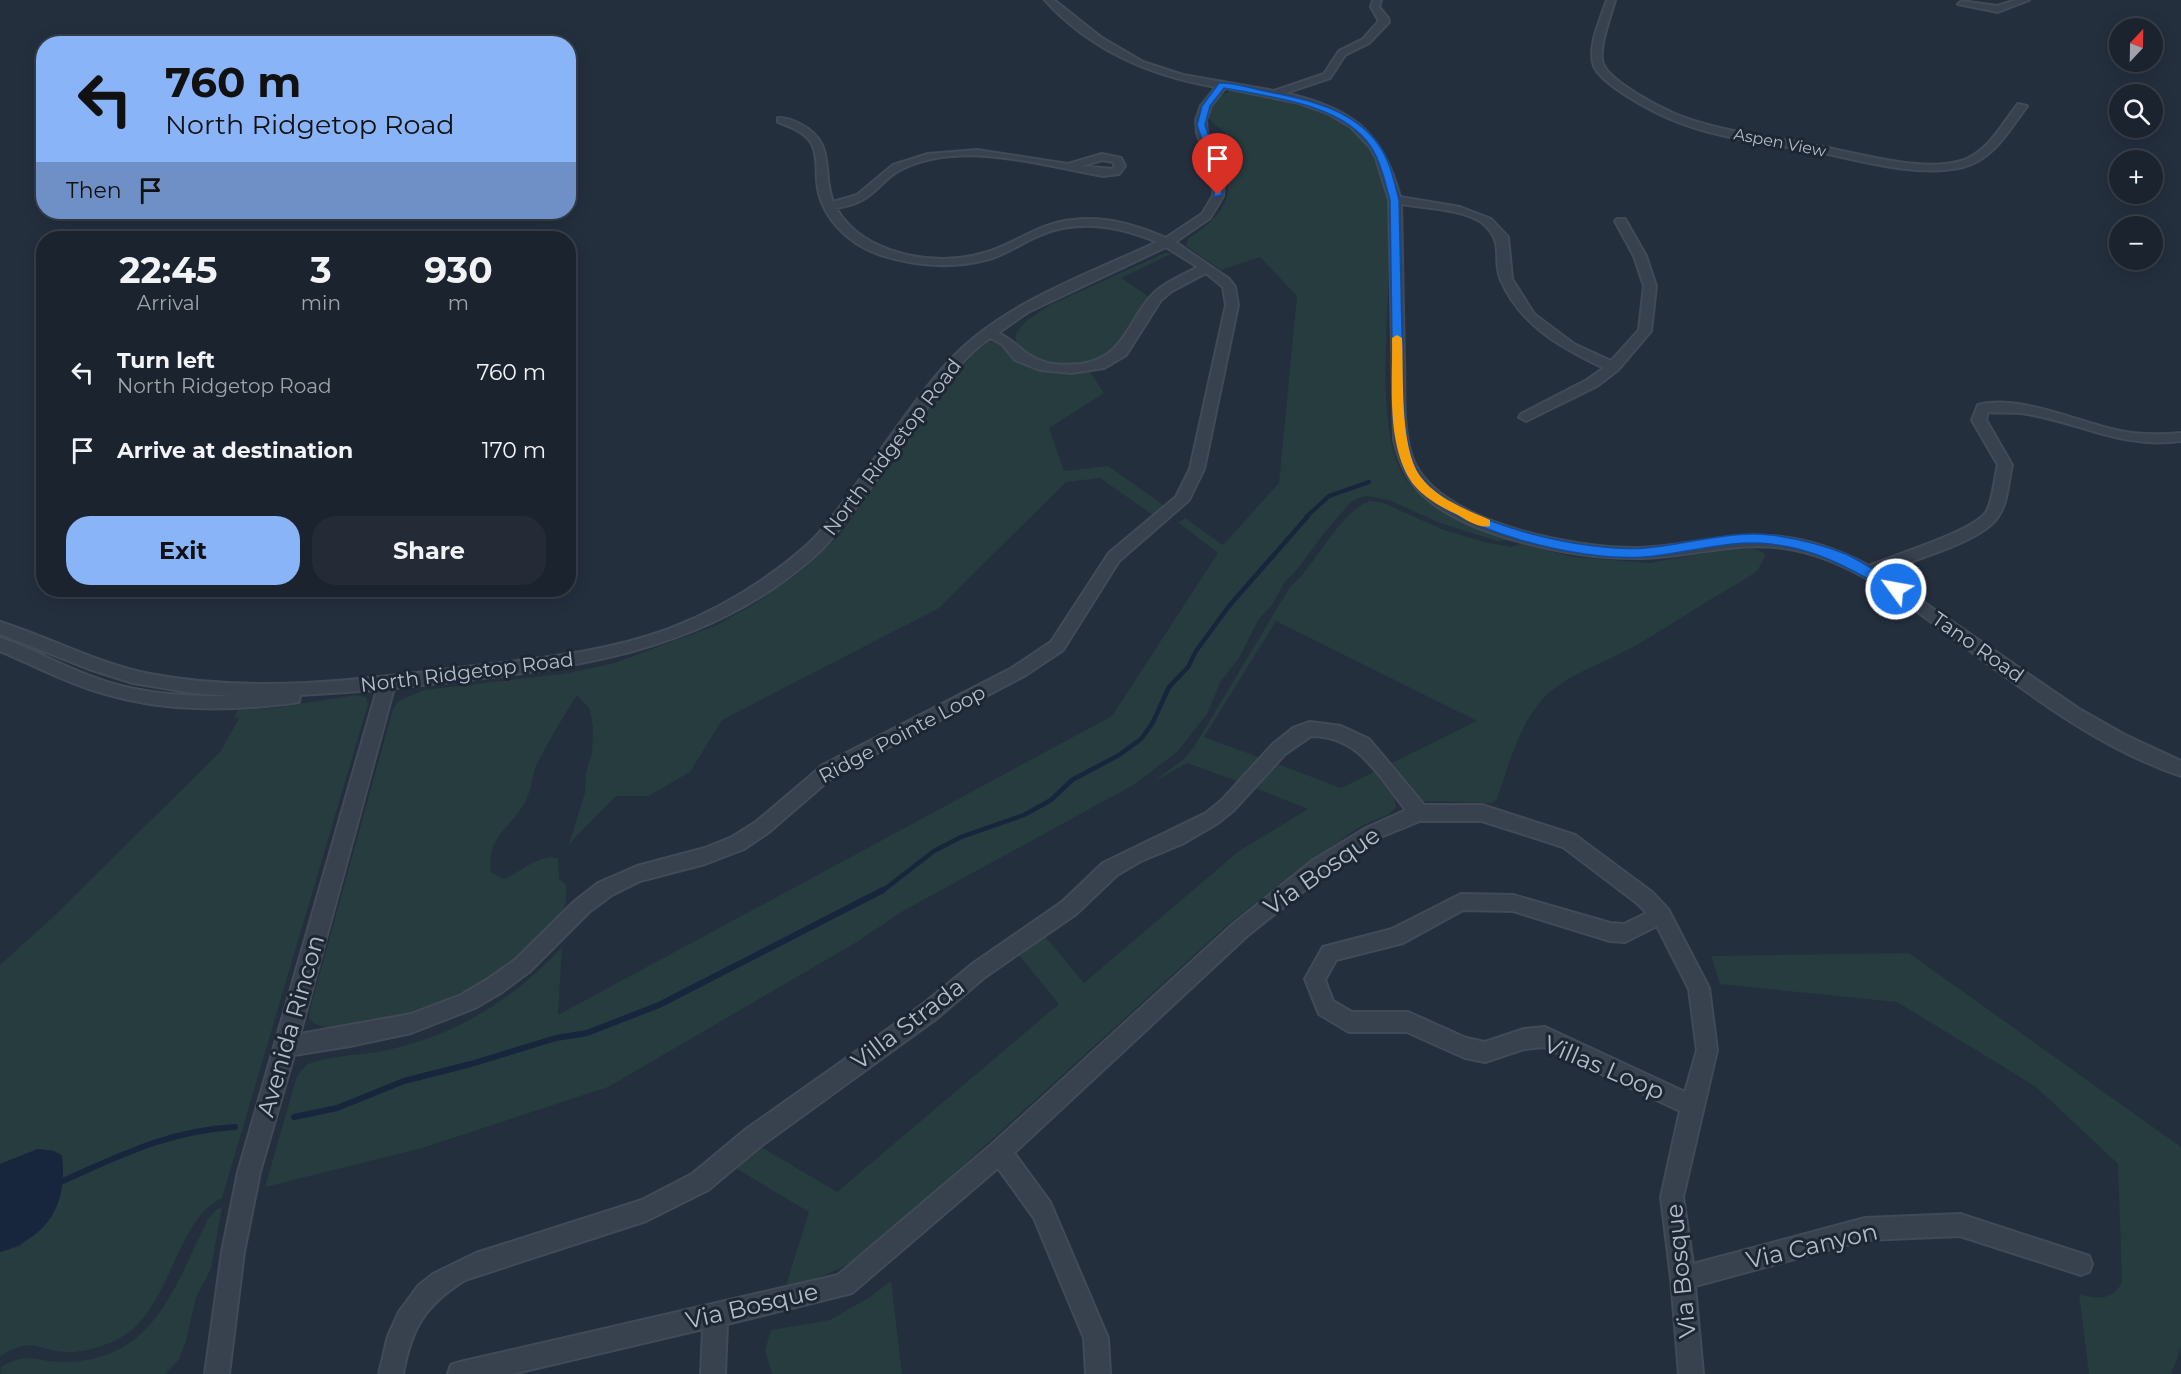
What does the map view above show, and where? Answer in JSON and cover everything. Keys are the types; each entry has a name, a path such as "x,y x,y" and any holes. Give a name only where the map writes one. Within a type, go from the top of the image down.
{"street":[{"name":"Tano Road","path":"1049,0 1097,40 1131,60 1174,76 1273,94 1320,107 1359,128 1377,149 1387,170 1395,200 1400,430 1407,460 1415,478 1433,496 1470,517 1521,536 1591,551 1643,553 1728,540 1769,539 1826,552 1870,572 2083,720 2128,745 2181,769"},
{"path":"1273,94 1327,76 1342,53 1366,41 1384,22 1384,18 1375,7 1377,0"},
{"path":"1587,67 1599,67 1596,51 1611,0"},
{"path":"1962,4 1998,9 2025,0"},
{"name":"Aspen View","path":"1599,67 1638,99 1693,123 1732,134 1918,166 1952,165 1980,156 2022,106"},
{"name":"North Ridgetop Road","path":"0,628 90,664 154,681 205,687 323,689 564,662 605,654 675,633 747,597 790,568 827,535 947,371 988,333 1035,303 1166,242 1199,223 1210,211 1218,195 1218,174 1201,125 1206,106 1222,85"},
{"name":"Ridge Pointe Loop","path":"286,1046 386,1031 460,1007 508,978 583,906 605,889 635,874 736,844 759,830 811,782 829,770 1018,672 1057,646 1114,557 1182,500 1197,469 1232,305 1229,287 1206,268 1149,232 1120,225 1072,223 1038,231 987,256 957,261 926,261 882,251 857,240 841,226 824,192 818,144 804,131 782,120"},
{"path":"830,206 862,197 883,176 903,164 942,154 981,154 1068,167"},
{"path":"1395,200 1460,210 1487,221 1502,237 1506,279 1529,316 1570,347 1613,367"},
{"path":"1526,417 1593,383 1613,367 1645,331 1650,286 1640,256 1621,221"},
{"path":"988,333 1002,339 1020,357 1036,364 1071,369 1099,365 1121,352 1156,298 1168,288 1206,268"},
{"path":"1870,572 1888,562 1979,528 1992,515 2005,465 1979,420 1983,408 2024,410 2127,439 2163,441 2181,437"},
{"name":"North Ridgetop Road","path":"0,644 100,686 162,698 249,702 304,696 323,689"},
{"name":"Avenida Rincon","path":"217,1374 240,1210 249,1172 387,683"},
{"name":"Villa Strada","path":"391,1374 394,1349 400,1330 423,1295 436,1283 457,1271 476,1264 645,1210 700,1182 753,1138 929,1012 978,971 1069,908 1110,869 1212,818 1228,805 1279,749 1299,733 1310,729 1324,729 1341,733 1363,744 1419,813"},
{"name":"Via Bosque","path":"460,1374 844,1285 1000,1152 1240,930 1347,849 1387,826 1419,813 1482,813 1569,842 1645,898 1661,915 1699,988 1707,1050 1672,1197 1683,1278 1691,1374"},
{"name":"Villas Loop","path":"1661,915 1625,933 1610,932 1514,903 1461,902 1396,937 1330,953 1315,979 1326,1007 1349,1022 1408,1022 1465,1047 1485,1052 1524,1039 1545,1037 1692,1106"},
{"path":"1000,1152 1042,1210 1096,1338 1098,1374"},
{"name":"Via Canyon","path":"1683,1278 1865,1229 1960,1225 2081,1264"},
{"path":"713,1374 716,1314"}],"green space":[{"path":"1230,91 1291,102 1318,111 1354,132 1372,152 1382,176 1388,213 1386,394 1394,455 1409,483 1437,508 1512,540 1497,541 1440,523 1389,500 1367,496 1358,498 1351,502 1325,532 1284,583 1272,605 1258,620 1239,658 1221,681 1207,714 1178,751 1135,784 903,911 855,943 608,1087 422,1148 265,1187 297,1076 306,1065 316,1061 392,1049 440,1034 463,1023 505,997 525,982 562,947 558,1015 1112,716 1218,553 1179,523 1185,518 1223,545 1279,483 1297,296 1260,257 1221,270 1186,246 1188,239 1216,216 1226,201 1228,184 1224,164 1228,140 1225,133 1208,117 1218,99"},
{"path":"1165,253 1173,253 1121,278 1152,299 1127,338 1107,356 1075,364 1057,364 1026,356 1018,346 1016,333 1026,321 1050,305"},
{"path":"988,342 1004,347 1019,361 1031,368 1065,374 1090,372 1104,393 1049,428 1064,471 1108,466 1165,506 1154,516 1100,478 1066,482 939,608 722,720 690,772 648,796 616,796 569,844 585,793 586,772 592,754 593,727 590,709 577,695 535,768 523,806 498,838 491,858 491,872 504,879 544,858 558,858 559,879 566,885 565,906 559,916 517,957 497,972 476,985 431,1006 382,1019 338,1026 320,1026 309,1019 393,709 399,701 424,690 569,673 614,663 715,626 753,605 801,571 839,536 949,380"},
{"path":"1370,501 1383,503 1444,530 1484,542 1511,547 1520,544 1574,557 1649,563 1724,550 1754,549 1764,553 1765,557 1757,571 1744,580 1638,644 1584,670 1547,695 1524,727 1497,799 1491,803 1421,801 1388,765 1477,721 1276,621 1204,737 1261,758 1240,782 1187,763 1153,782 1184,759 1194,747 1290,587 1304,573 1343,521 1361,505"},
{"path":"356,695 366,697 368,704 222,1198 208,1208 196,1222 147,1314 128,1333 112,1342 87,1350 70,1352 29,1346 0,1356 0,1252 21,1246 60,1194 63,1170 54,1151 38,1149 0,1164 0,965 53,917 221,751 239,718 234,717 239,709 273,708"},
{"path":"1275,763 1341,788 1374,772 1394,798 1396,807 1389,814 1361,826 1307,863 1226,926 877,1244 855,1260 834,1271 786,1285 809,1212 732,1166 758,1145 837,1192 1059,1004 1018,954 1044,935 1084,983 1239,851 1308,809 1252,787"},
{"path":"1909,953 2181,1147 2181,1348 2171,1374 2089,1374 2079,1294 2104,1297 2114,1293 2122,1282 2118,1164 2035,1086 1897,1002 1720,984 1711,956"},
{"path":"222,1207 211,1269 196,1297 186,1341 179,1359 165,1374 0,1374 1,1367 19,1359 34,1358 67,1362 97,1358 121,1348 141,1333 158,1315 172,1293 208,1219"},
{"path":"891,1281 902,1374 772,1374 765,1350 771,1330 830,1320 870,1297"}],"water":[{"path":"38,1149 54,1151 62,1155 62,1189 58,1204 51,1217 31,1238 0,1252 0,1164"}],"waterway":[{"path":"1306,517 1329,496 1369,482"},
{"path":"881,892 934,851 961,837 1024,815 1051,800 1072,780 1119,755 1141,739 1152,724 1169,687 1188,667 1196,651 1229,606 1308,516"},
{"path":"294,1117 337,1108 404,1081 471,1064 556,1038 587,1033 659,1005 883,890"},
{"path":"58,1183 123,1154 165,1139 210,1129 235,1127"}],"slow traffic":[{"path":"1397,338 1400,430 1402,445 1415,478 1444,504 1485,523"}],"route":[{"path":"1218,195 1218,174 1201,125 1206,106 1222,85 1313,104 1339,115 1359,128 1375,146 1387,170 1395,200 1399,416 1402,445 1415,478 1444,504 1470,517 1521,536 1591,551 1643,553 1712,542 1756,538 1796,544 1826,552 1856,564 1896,589"}]}
